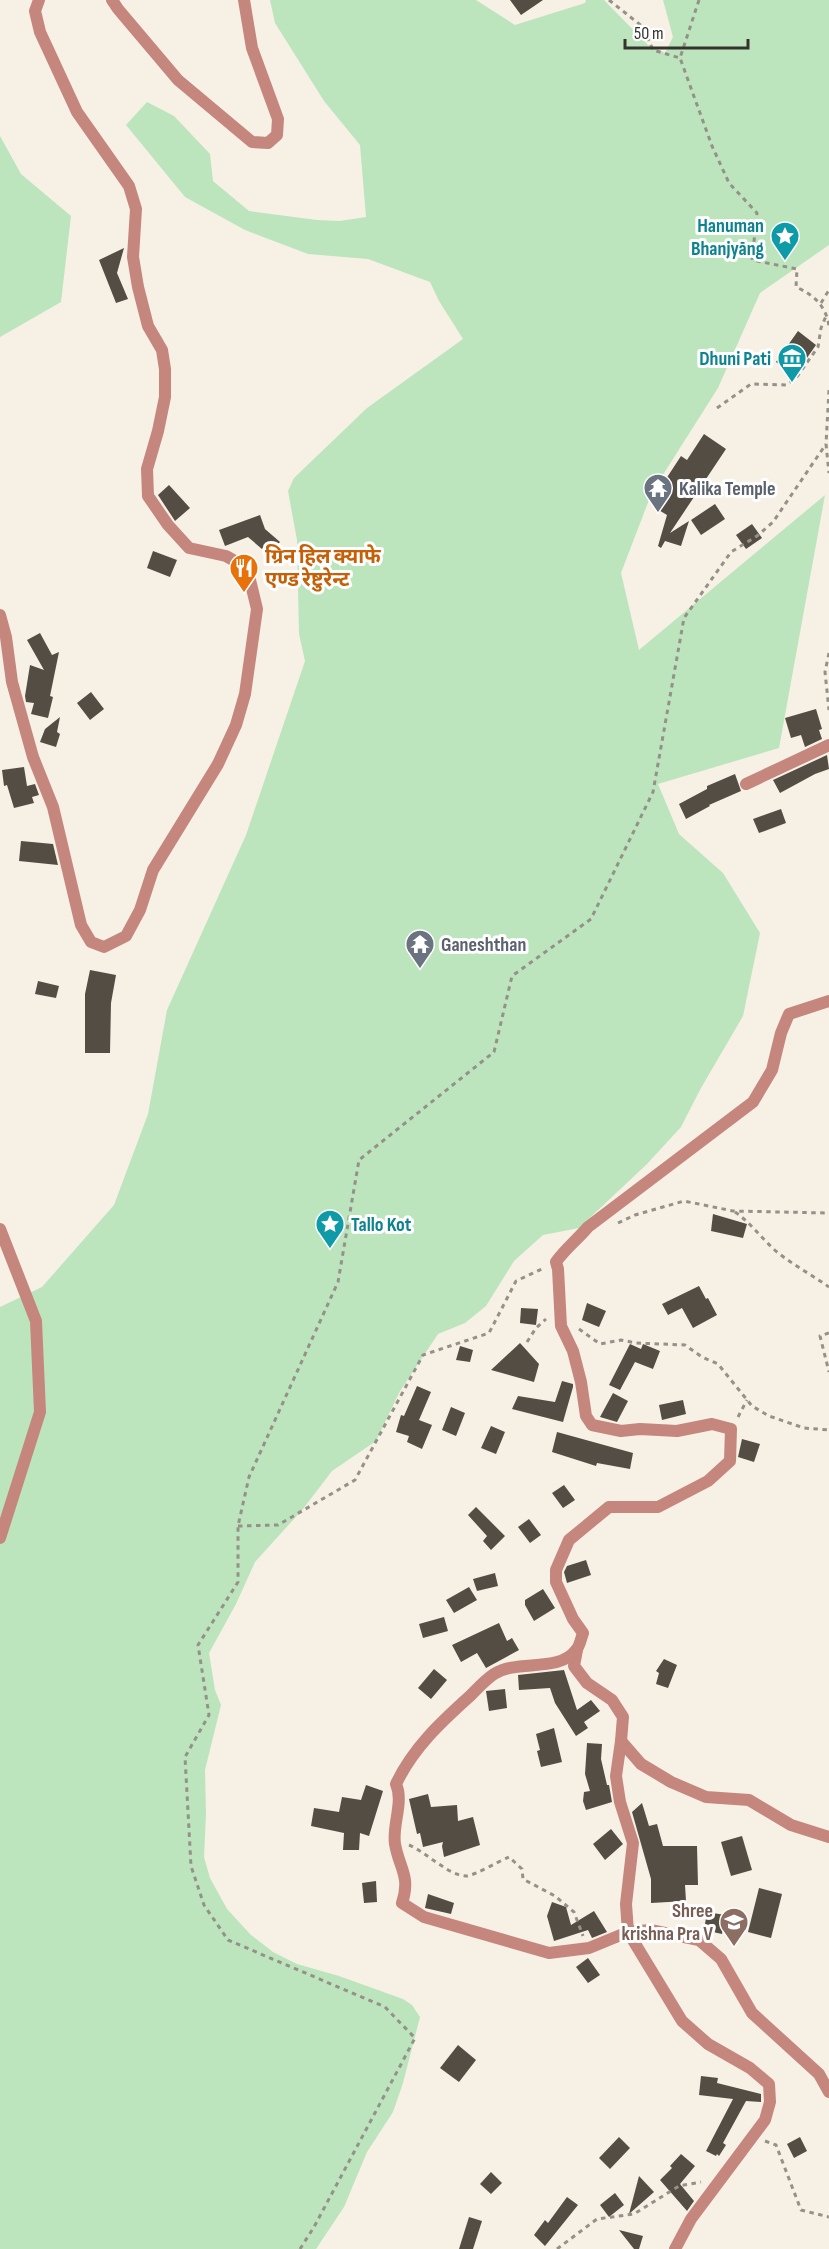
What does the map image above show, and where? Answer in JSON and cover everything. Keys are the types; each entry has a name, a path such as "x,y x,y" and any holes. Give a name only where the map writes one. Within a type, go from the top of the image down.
{"street":[{"path":"0,615 6,637 12,682 33,757 53,807 81,925 91,942 104,947 126,936 140,910 153,870 218,764 236,725 245,694 257,609 250,580 240,564 226,556 189,548 168,525 148,496 147,469 165,397 165,369 162,350 148,326 138,287 133,257 136,209 129,186 77,112 40,32 35,11 39,0"},
{"path":"112,0 178,80 252,142 268,143 277,135 278,119 252,48 244,0"},
{"path":"746,784 829,745"},
{"path":"675,2249 692,2219 765,2120 770,2102 769,2084 750,2068 708,2044 682,2021 628,1932 626,1904 633,1843 620,1802 616,1776 623,1717 612,1700 587,1683 574,1666 583,1633 573,1619 556,1582 556,1570 569,1540 609,1507 658,1508 708,1481 730,1461 731,1430 712,1425 677,1431 640,1429 621,1431 592,1425 586,1416 573,1351 561,1326 556,1263 563,1251 575,1242 588,1227 753,1102 772,1070 781,1033 789,1014 829,1001"},
{"path":"0,1229 36,1321 40,1412 0,1538"},
{"path":"577,1650 566,1658 549,1664 513,1665 494,1674 434,1729 404,1767 396,1784 399,1791 395,1844 405,1872 405,1894 402,1903 424,1917 549,1953 588,1948 628,1932 650,1930 699,1940 721,1959 752,2013 819,2074 829,2092"},
{"path":"621,1741 641,1764 671,1782 706,1797 749,1800 791,1825 829,1837"}],"path":[{"path":"609,0 644,27 653,50 680,58"},
{"path":"699,0 680,58 712,146 729,183 757,213 752,260 796,269 796,287 807,292 820,303 827,315 829,326"},
{"path":"820,303 829,290"},
{"path":"717,408 751,384 786,385 796,378 818,347 820,327 827,315"},
{"path":"829,390 826,444 829,473"},
{"path":"300,2249 415,2038 385,2007 228,1940 204,1905 191,1866 185,1757 209,1715 198,1645 238,1582 238,1526 249,1477 338,1282 359,1160 494,1052 512,976 591,919 653,792 684,618 731,552 774,522 826,444"},
{"path":"829,653 825,672 829,710"},
{"path":"614,1225 634,1215 684,1201 733,1211 829,1213"},
{"path":"733,1211 747,1220 754,1231 778,1253 829,1287"},
{"path":"238,1526 278,1525 355,1480 423,1355 489,1333 516,1281 556,1263"},
{"path":"527,1342 543,1321 560,1314 600,1344 621,1340 636,1343 685,1345 702,1357 718,1364 752,1406 769,1416 804,1428 829,1430"},
{"path":"829,1333 820,1336 829,1372"},
{"path":"731,1430 747,1400"},
{"path":"395,1844 404,1843 419,1849 458,1875 468,1876 509,1857 522,1869 523,1879 555,1896 574,1912 588,1948"},
{"path":"750,2142 766,2141 776,2145 801,2210 829,2217"},
{"path":"557,2249 597,2219 634,2214 679,2186 720,2180"}],"green space":[{"path":"270,0 476,0 515,25 585,3 586,0 604,0 648,45 665,53 673,37 663,0 829,0 829,245 760,293 718,388 652,492 621,573 639,650 825,495 779,748 658,784 679,834 723,873 760,933 743,1016 681,1127 647,1164 579,1228 543,1235 514,1261 486,1306 465,1323 438,1334 400,1391 376,1441 332,1471 303,1509 255,1562 236,1604 209,1653 215,1690 221,1705 205,1770 204,1857 210,1878 227,1909 251,1935 273,1952 297,1964 339,1976 403,1999 412,2005 420,2017 393,2112 367,2152 344,2207 316,2249 0,2249 0,1307 42,1287 114,1205 148,1114 167,1010 246,835 305,661 299,634 297,540 288,491 294,478 367,408 463,339 430,282 368,259 308,254 245,230 185,197 126,125 147,102 174,116 210,154 213,181 249,211 317,220 340,221 366,217 360,145 324,101 275,23"},
{"path":"0,136 21,174 71,216 61,302 0,337"}],"building":[{"path":"510,0 543,0 521,15"},
{"path":"124,248 117,273 128,299 116,303 99,260"},
{"path":"798,331 816,345 795,375 776,362"},
{"path":"704,434 726,449 670,533 689,521 681,546 665,541 661,548 658,546 667,515 657,509 672,487 664,482 681,456 687,460"},
{"path":"169,485 190,508 175,521 158,495"},
{"path":"715,504 725,519 701,535 691,520"},
{"path":"260,515 265,529 280,542 269,555 248,537 225,546 219,530"},
{"path":"752,524 762,538 746,549 736,535"},
{"path":"153,551 177,560 170,577 147,568"},
{"path":"40,633 52,655 59,652 48,718 31,714 34,703 26,702 25,696 30,665 44,670 27,640"},
{"path":"91,692 104,709 90,720 77,703"},
{"path":"816,709 822,729 819,730 822,739 805,747 801,735 791,738 785,718"},
{"path":"60,717 57,732 60,734 56,747 40,742 45,729"},
{"path":"827,755 829,769 780,793 773,780"},
{"path":"24,767 27,786 35,784 39,795 32,797 34,803 14,808 7,785 4,786 2,770"},
{"path":"735,774 741,791 709,805 686,819 679,804 707,789 707,786"},
{"path":"781,809 786,823 759,833 753,819"},
{"path":"21,841 53,844 58,865 19,861"},
{"path":"90,970 116,975 111,1003 110,1053 85,1053 85,994"},
{"path":"38,981 59,986 56,998 35,994"},
{"path":"713,1214 747,1224 743,1238 711,1231"},
{"path":"699,1286 717,1315 693,1328 682,1308 668,1315 662,1304"},
{"path":"587,1303 606,1311 599,1327 582,1320"},
{"path":"521,1308 538,1309 536,1325 520,1323"},
{"path":"520,1343 539,1364 534,1382 491,1370"},
{"path":"630,1344 641,1349 643,1344 660,1351 653,1369 635,1362 620,1390 609,1385"},
{"path":"460,1346 473,1350 470,1362 456,1360"},
{"path":"562,1381 573,1384 563,1422 512,1409 518,1396 555,1402"},
{"path":"417,1386 431,1392 419,1420 432,1425 422,1449 407,1442 409,1436 396,1432 401,1415 404,1416"},
{"path":"613,1393 628,1401 617,1422 600,1417"},
{"path":"683,1400 686,1414 662,1420 659,1405"},
{"path":"451,1407 465,1413 456,1436 442,1430"},
{"path":"491,1426 505,1432 496,1454 481,1448"},
{"path":"557,1432 633,1453 630,1469 597,1463 596,1466 552,1452"},
{"path":"742,1439 760,1444 754,1462 738,1457"},
{"path":"564,1485 575,1500 563,1508 552,1493"},
{"path":"476,1507 505,1536 491,1550 483,1541 487,1536 468,1515"},
{"path":"529,1519 541,1535 530,1543 518,1527"},
{"path":"586,1560 591,1575 567,1583 564,1572 567,1566"},
{"path":"495,1573 498,1586 477,1591 473,1579"},
{"path":"469,1587 477,1600 454,1613 446,1600"},
{"path":"543,1589 555,1608 534,1621 525,1605 525,1600"},
{"path":"444,1617 448,1631 423,1638 419,1624"},
{"path":"499,1623 507,1641 512,1638 519,1650 486,1668 477,1653 461,1662 452,1645"},
{"path":"664,1659 677,1665 668,1688 656,1684 659,1673 656,1671"},
{"path":"434,1669 447,1680 431,1699 418,1688"},
{"path":"564,1670 577,1710 591,1700 600,1711 584,1722 588,1728 576,1736 555,1703 550,1688 519,1690 518,1675"},
{"path":"505,1689 507,1708 489,1711 486,1691"},
{"path":"554,1728 562,1762 541,1767 536,1734"},
{"path":"587,1743 602,1744 601,1759 612,1802 586,1810 583,1801 584,1792 590,1791 585,1774"},
{"path":"366,1785 383,1791 369,1836 360,1833 359,1850 343,1850 344,1833 311,1826 314,1808 339,1812 342,1797 361,1800"},
{"path":"428,1794 431,1807 457,1805 458,1821 473,1817 480,1845 444,1857 443,1842 423,1847 420,1833 417,1834 409,1799"},
{"path":"642,1803 649,1826 657,1824 663,1846 697,1846 698,1885 685,1885 686,1901 651,1903 651,1879 632,1812"},
{"path":"611,1829 623,1844 605,1860 593,1844"},
{"path":"742,1836 752,1870 731,1876 721,1842"},
{"path":"376,1881 377,1902 364,1903 362,1883"},
{"path":"759,1888 782,1894 771,1938 748,1932"},
{"path":"428,1894 454,1903 451,1914 425,1908"},
{"path":"552,1902 566,1907 571,1925 594,1911 607,1932 592,1938 588,1930 554,1941 547,1916"},
{"path":"707,1912 725,1915 722,1934 704,1930"},
{"path":"588,1958 600,1975 588,1983 576,1967"},
{"path":"458,2045 476,2060 459,2082 440,2068"},
{"path":"701,2076 718,2078 717,2083 761,2094 761,2102 746,2101 723,2143 726,2145 719,2156 706,2151 733,2099 699,2095"},
{"path":"619,2137 630,2148 610,2169 599,2158"},
{"path":"800,2137 807,2151 794,2158 787,2144"},
{"path":"681,2154 695,2166 680,2184 694,2201 687,2211 660,2180"},
{"path":"491,2172 502,2183 491,2194 480,2184"},
{"path":"639,2176 654,2192 629,2214"},
{"path":"615,2193 624,2205 609,2217 600,2205"},
{"path":"567,2197 578,2205 545,2246 534,2235 545,2220 548,2223"},
{"path":"469,2217 482,2221 473,2249 459,2249"},
{"path":"619,2230 643,2236 639,2249 634,2249"}],"place":[{"name":"Hanuman Bhanjyāng","path":"785,262"},
{"name":"Dhuni Pati","path":"792,384"},
{"name":"Kalika Temple","path":"658,514"},
{"name":"ग्रिन हिल क्याफे एण्ड रेष्टुरेन्ट","path":"244,594"},
{"name":"Ganeshthan","path":"420,970"},
{"name":"Tallo Kot","path":"330,1250"},
{"name":"Shree krishna Pra V","path":"734,1948"}]}
